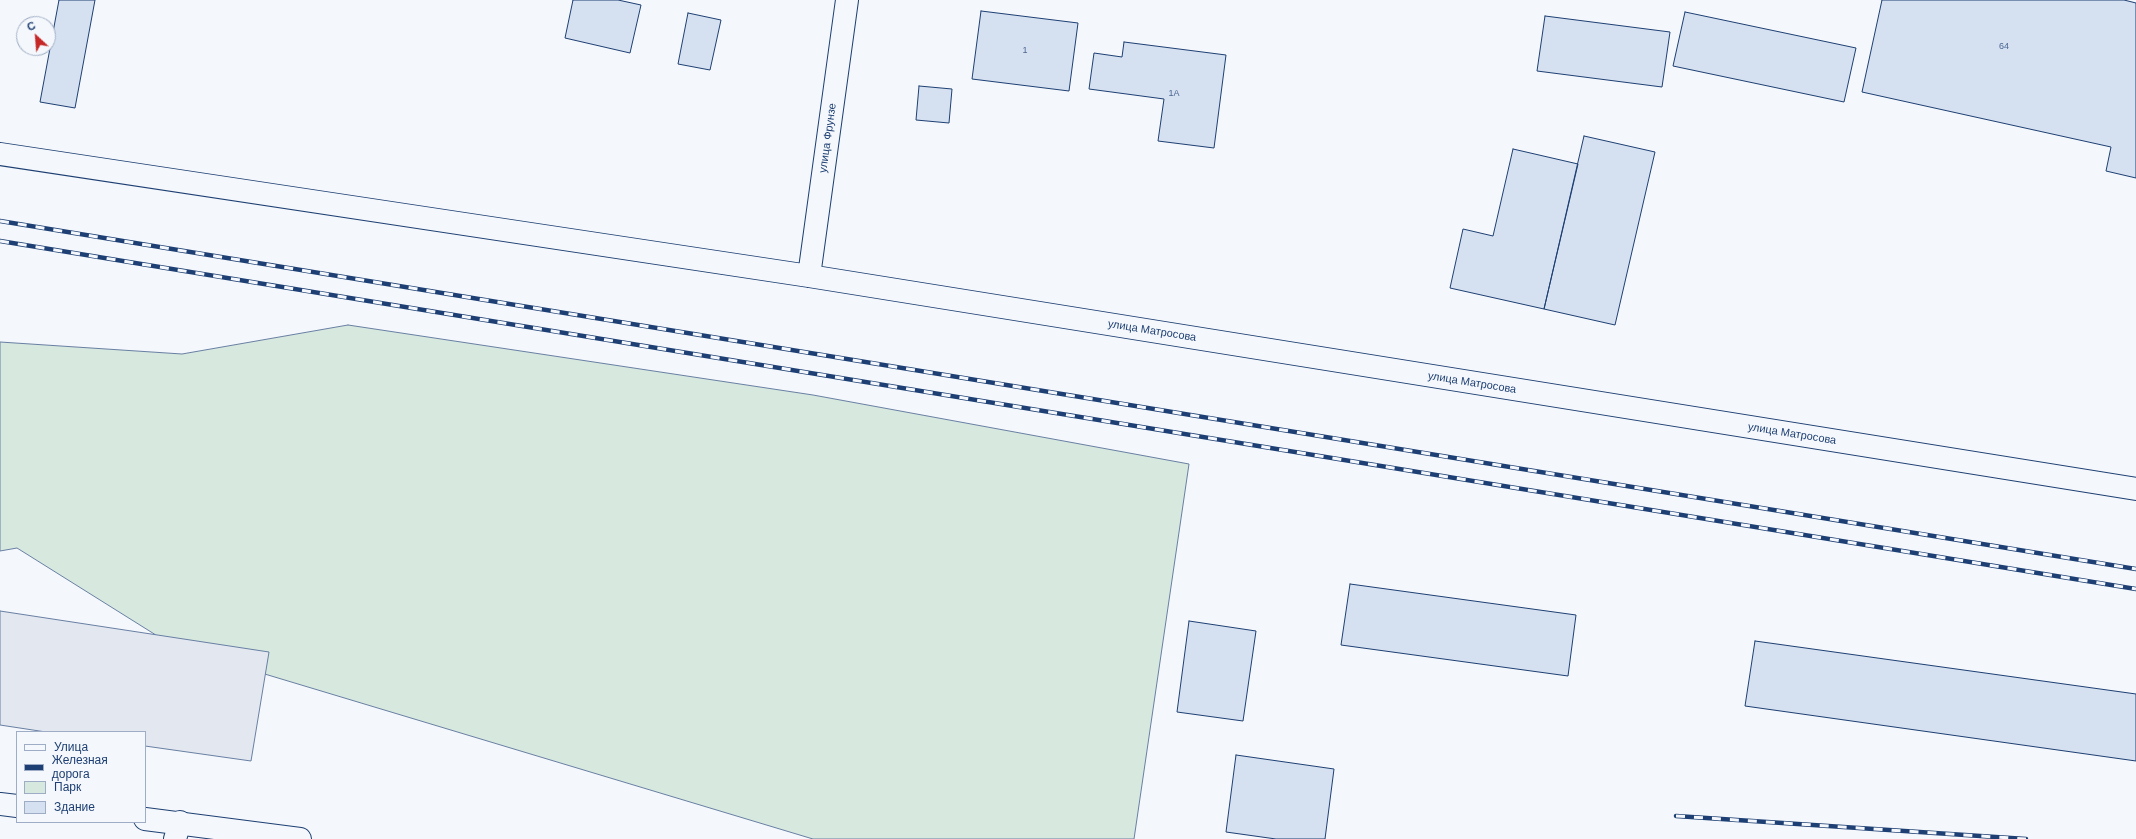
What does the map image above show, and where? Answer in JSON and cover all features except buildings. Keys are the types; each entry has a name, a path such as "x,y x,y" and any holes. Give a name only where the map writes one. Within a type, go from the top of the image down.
{"street":[{"name":"улица Фрунзе","path":"809,276 847,0"},
{"name":"улица Матросова","path":"0,154 809,276 2136,489"},
{"path":"0,804 16,806"},
{"path":"146,819 177,831 300,839"}],"green space":[{"path":"348,325 813,395 1189,464 1134,839 813,839 175,647 17,548 0,551 0,342 182,354"}],"shaded area":[{"path":"0,611 269,652 251,761 146,746 146,731 39,731 0,725"}],"railway":[{"path":"0,221 2136,569"},
{"path":"0,241 2136,589"},
{"path":"1676,816 2026,839"}]}
